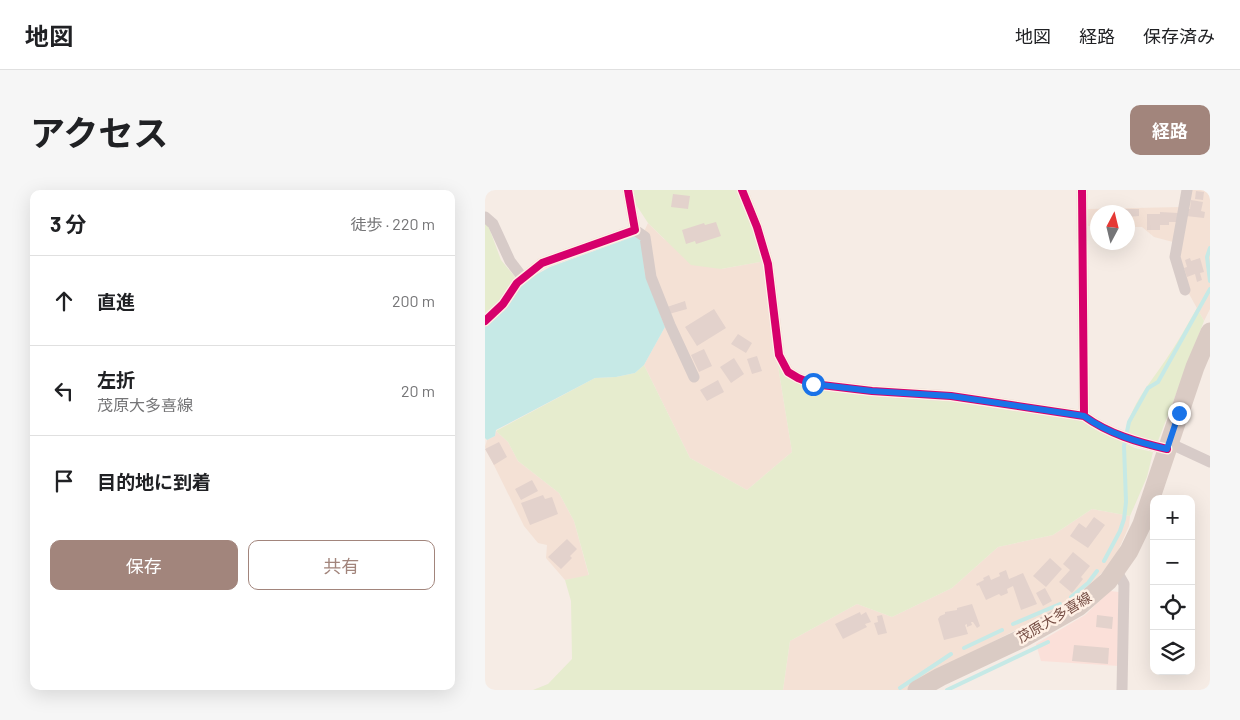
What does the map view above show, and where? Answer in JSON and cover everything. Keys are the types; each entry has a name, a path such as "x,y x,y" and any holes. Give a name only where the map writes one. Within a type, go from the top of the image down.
{"main road":[{"name":"茂原大多喜線","path":"917,690 940,677 1023,638 1078,607 1098,590 1116,570 1142,524 1195,367 1210,332"}],"street":[{"path":"628,190 635,230 645,237 651,277 670,326 694,377"},
{"path":"742,190 757,227 768,264 779,355 788,372 798,378 813,384 872,391 951,396 1084,416 1099,427 1117,435 1142,443 1168,446 1210,462"},
{"path":"1082,190 1084,416"},
{"path":"1185,290 1175,257 1187,190"},
{"path":"485,217 493,224 510,261 523,278"},
{"path":"485,321 503,304 523,278 542,263 635,230"},
{"path":"1116,570 1124,584 1122,690"}],"shaded area":[{"path":"1189,190 1210,190 1210,309 1204,321 1188,292 1178,259"},
{"path":"1182,207 1173,242 1154,237 1142,227 1135,227 1135,208"},
{"path":"1087,209 1090,209 1090,226 1088,226"},
{"path":"648,223 664,239 721,269 765,261 777,360 792,452 747,490 690,458 644,365 665,327 645,274 641,238"},
{"path":"496,431 508,442 518,461 559,493 574,521 589,576 565,580 546,558 547,545 538,543 524,526 485,447 487,440 495,436"},
{"path":"1092,509 1130,516 1129,526 1118,551 1108,566 1070,601 941,668 907,690 783,690 790,641 857,604 892,617 952,588 998,547 1053,535"},
{"path":"1110,591 1119,592 1119,666 1041,661 1036,644 1085,615"}],"green space":[{"path":"632,190 739,190 765,261 721,269 691,265 648,223 633,200"},
{"path":"485,223 488,225 501,260 515,277 501,299 485,313"},
{"path":"1197,308 1204,321 1158,441 1152,442 1125,435 1136,404 1171,352"},
{"path":"777,360 787,375 1078,417 1101,432 1135,448 1153,452 1147,477 1130,516 1092,509 1053,535 998,547 952,588 892,617 857,604 790,641 783,690 533,690 548,684 572,659 571,601 565,580 589,575 574,521 559,493 518,461 508,442 496,431 595,378 616,377 635,373 644,365 690,458 747,490 792,452"}],"water":[{"path":"638,235 641,238 645,274 665,327 644,365 635,373 616,377 595,378 496,430 495,436 487,440 485,438 485,327 505,310 519,287 534,276 550,267"}],"building":[{"path":"1196,191 1204,192 1203,200 1195,199"},
{"path":"673,194 690,196 688,209 671,207"},
{"path":"1191,200 1203,202 1201,211 1205,212 1204,218 1186,216 1188,209 1190,209"},
{"path":"1135,209 1139,209 1139,216 1135,216"},
{"path":"1160,212 1178,213 1178,222 1160,225 1160,230 1147,230 1147,214 1160,214"},
{"path":"716,222 721,236 696,244 695,241 686,244 682,230 704,223 705,225"},
{"path":"1190,258 1191,261 1200,258 1204,272 1200,273 1202,280 1197,282 1195,274 1187,277 1184,268 1187,267 1185,260"},
{"path":"685,301 687,309 669,314 667,307"},
{"path":"714,309 726,328 697,346 685,327"},
{"path":"738,334 752,343 746,353 731,344"},
{"path":"704,349 712,366 699,372 691,355"},
{"path":"757,356 762,371 752,374 747,359"},
{"path":"734,358 744,374 731,383 720,367"},
{"path":"718,380 724,392 707,401 700,390"},
{"path":"499,442 507,457 494,465 485,449"},
{"path":"532,480 538,491 521,500 515,489"},
{"path":"543,495 545,499 552,497 558,514 530,525 521,503"},
{"path":"1094,517 1105,525 1088,548 1070,536 1079,523 1086,528"},
{"path":"567,539 577,549 570,556 572,558 561,569 548,557"},
{"path":"1073,552 1090,566 1072,593 1059,582 1070,570 1063,564"},
{"path":"1050,558 1062,569 1046,587 1033,576"},
{"path":"1006,570 1009,579 1023,573 1037,604 1021,610 1013,586 1007,589 1008,593 1001,596 999,594 986,600 979,585 977,586 976,584 989,575 991,580 1000,576 999,573"},
{"path":"1045,588 1052,601 1043,606 1036,593"},
{"path":"972,604 980,626 977,628 971,622 972,625 967,627 967,624 965,625 968,634 944,640 938,619 940,616 945,614 945,612"},
{"path":"860,612 861,615 866,612 871,622 865,624 867,627 843,639 835,624"},
{"path":"882,615 887,633 878,635 874,623 878,622 877,616"},
{"path":"1097,615 1113,617 1112,629 1096,627"},
{"path":"1074,645 1109,648 1108,664 1072,661"}],"waterway":[{"path":"1210,248 1207,257 1210,281"},
{"path":"1104,561 1120,531 1124,519 1126,502 1124,446 1129,422 1148,388 1158,382 1210,289"},
{"path":"1071,597 1088,583 1097,571"},
{"path":"1013,624 1060,604"},
{"path":"964,648 1002,630"},
{"path":"947,690 1048,642"},
{"path":"900,688 951,654"}],"cycle path":[{"path":"485,321 503,304 517,283 542,263 635,230 628,190"},
{"path":"742,190 757,227 768,264 779,355 788,372 813,384 872,391 951,396 1084,416 1103,428 1124,437 1167,449"},
{"path":"1082,190 1084,416"}],"route":[{"path":"813,384 872,391 951,396 1084,416 1099,427 1117,435 1167,449 1179,413"}]}
